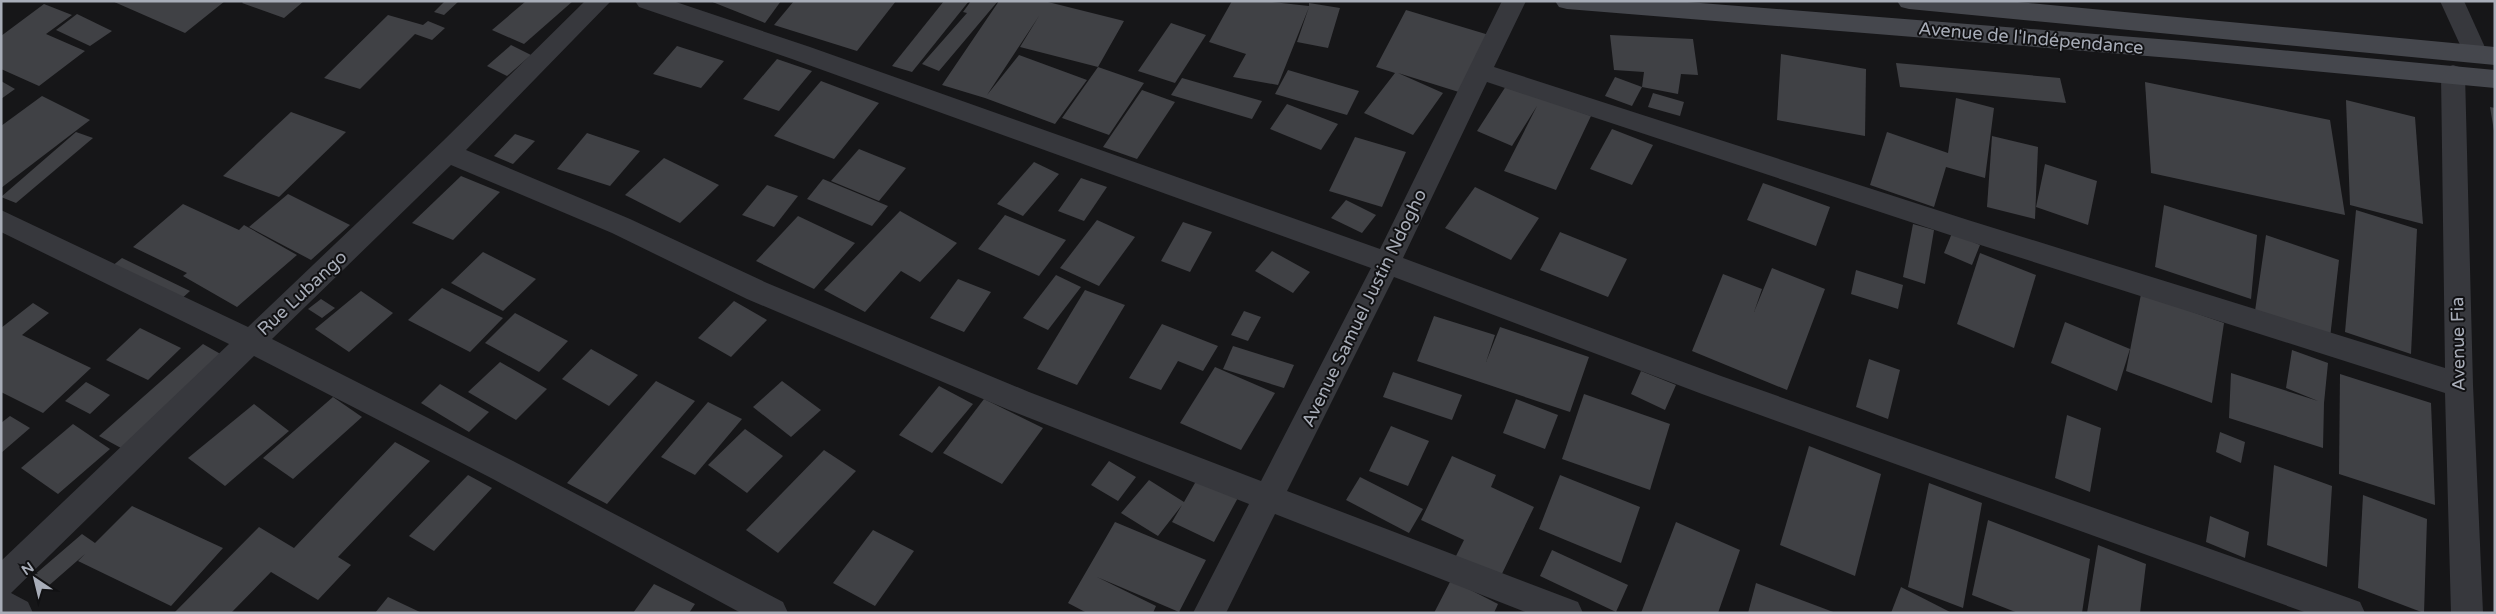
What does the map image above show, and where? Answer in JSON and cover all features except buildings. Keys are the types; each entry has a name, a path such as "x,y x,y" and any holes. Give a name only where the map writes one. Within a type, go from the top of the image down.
{"street":[{"name":"Rue Lubango","path":"1,582 250,341 448,154 599,1"},
{"path":"647,1 801,53 1387,263 1712,385 2349,613"},
{"name":"Avenue Samuel Justin Ndogho","path":"1209,613 1387,263 1514,1"},
{"name":"Avenue de l'Indépendance","path":"1567,1 2095,43 2495,79"},
{"name":"Avenue de l'Indépendance","path":"1909,1 2160,23 2485,55"},
{"path":"2452,1 2485,55"},
{"path":"1480,71 1878,202 2459,385"},
{"name":"Avenue Fia","path":"2453,74 2459,385 2467,613"},
{"path":"448,154 620,226 757,291 1010,397 1270,496 1567,613"},
{"path":"1,220 250,341 503,470 772,613"},
{"path":"1,604 17,613"}]}
